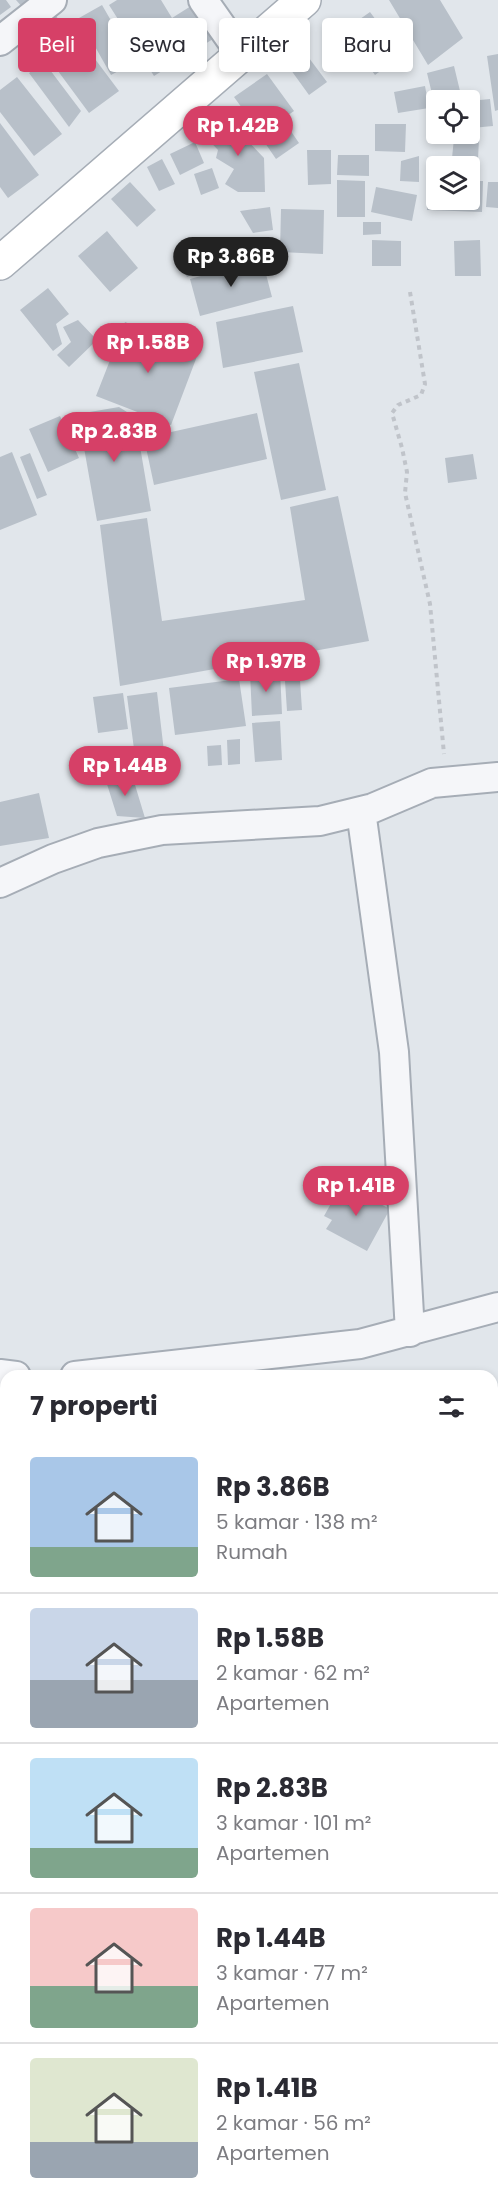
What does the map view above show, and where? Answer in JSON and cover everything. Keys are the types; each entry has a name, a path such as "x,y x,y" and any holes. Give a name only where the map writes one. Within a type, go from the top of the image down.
{"main road":[{"path":"283,18 304,0"},
{"path":"0,263 220,72"}],"street":[{"path":"0,41 52,0"},
{"path":"203,0 219,23"},
{"path":"0,883 53,859 98,843 162,830 320,821 373,808 432,783 498,777"},
{"path":"362,811 394,1052 410,1332"},
{"path":"128,1370 360,1344 498,1307"}],"path":[{"path":"410,292 425,384 421,395 394,409 393,418 404,456 407,472 405,493 430,604 446,782"}],"building":[{"path":"0,0 6,0 11,7 0,15"},
{"path":"16,0 32,0 23,8"},
{"path":"117,0 161,0 172,18 117,18 109,5"},
{"path":"389,0 440,0 463,38 428,65 413,40 413,18 400,18"},
{"path":"102,5 110,18 108,70 96,48 96,18 79,18"},
{"path":"191,6 199,18 172,18"},
{"path":"53,12 58,18 45,18"},
{"path":"370,12 374,18 361,18"},
{"path":"207,30 213,39 207,43"},
{"path":"498,54 498,110 495,111 487,56"},
{"path":"310,59 327,82 309,95 292,72 310,72"},
{"path":"96,60 119,91 89,113 59,72 96,72"},
{"path":"454,66 460,90 431,90 427,73"},
{"path":"52,72 81,111 69,127 29,73"},
{"path":"267,74 294,111 261,134 234,97"},
{"path":"17,77 62,134 34,156 0,112 0,90"},
{"path":"425,86 426,108 398,113 394,92"},
{"path":"490,99 493,126 480,127 480,100"},
{"path":"223,115 264,158 265,192 238,192 225,184 234,169 216,158 218,150 203,134"},
{"path":"0,123 39,175 8,198 0,187"},
{"path":"286,124 299,143 276,159 263,140"},
{"path":"375,124 406,124 405,152 375,151"},
{"path":"195,142 204,163 180,175 170,154"},
{"path":"453,144 479,144 478,156 452,156"},
{"path":"307,150 331,150 331,184 308,185"},
{"path":"338,155 369,155 369,176 337,175"},
{"path":"419,156 419,182 400,181 401,161"},
{"path":"162,159 175,184 159,191 147,167"},
{"path":"212,168 219,188 201,195 194,174"},
{"path":"337,180 365,181 365,217 337,217"},
{"path":"480,181 483,181 482,212 427,210 480,210"},
{"path":"130,182 156,210 137,227 111,199"},
{"path":"488,182 498,182 498,208 486,207"},
{"path":"376,187 417,195 412,221 371,212"},
{"path":"270,207 273,230 253,233 240,211"},
{"path":"281,209 324,210 323,254 280,252"},
{"path":"363,222 381,222 381,234 363,235"},
{"path":"107,231 138,268 110,292 78,256"},
{"path":"372,240 401,241 401,266 372,266"},
{"path":"480,240 481,276 455,276 454,241"},
{"path":"206,255 216,264 187,277 181,265"},
{"path":"262,259 272,297 200,316 190,279"},
{"path":"48,288 69,314 56,324 62,344 53,351 20,310"},
{"path":"293,306 303,352 223,368 216,322"},
{"path":"78,320 97,340 69,367 57,355 71,342 63,327"},
{"path":"125,322 199,351 171,425 96,396"},
{"path":"299,363 326,490 281,500 254,372"},
{"path":"119,407 135,417 151,511 97,521 78,414"},
{"path":"257,413 267,459 154,485 144,438"},
{"path":"60,416 79,458 48,472 29,429"},
{"path":"12,452 37,515 0,530 0,457"},
{"path":"30,453 47,495 37,499 20,457"},
{"path":"473,454 477,479 448,483 445,458"},
{"path":"338,496 369,641 120,686 100,525 147,518 162,621 305,600 290,507"},
{"path":"280,670 282,714 252,716 250,672"},
{"path":"239,679 246,726 175,735 169,688"},
{"path":"300,680 302,710 287,711 285,681"},
{"path":"157,692 165,760 136,764 127,696"},
{"path":"123,693 128,729 98,733 93,697"},
{"path":"280,721 282,760 255,762 252,723"},
{"path":"240,739 240,764 228,765 227,740"},
{"path":"221,745 222,765 208,766 207,746"},
{"path":"132,775 145,818 117,816 106,781"},
{"path":"39,793 49,838 0,846 0,802"},
{"path":"342,1184 390,1209 367,1251 326,1229 332,1220 324,1216"}]}
